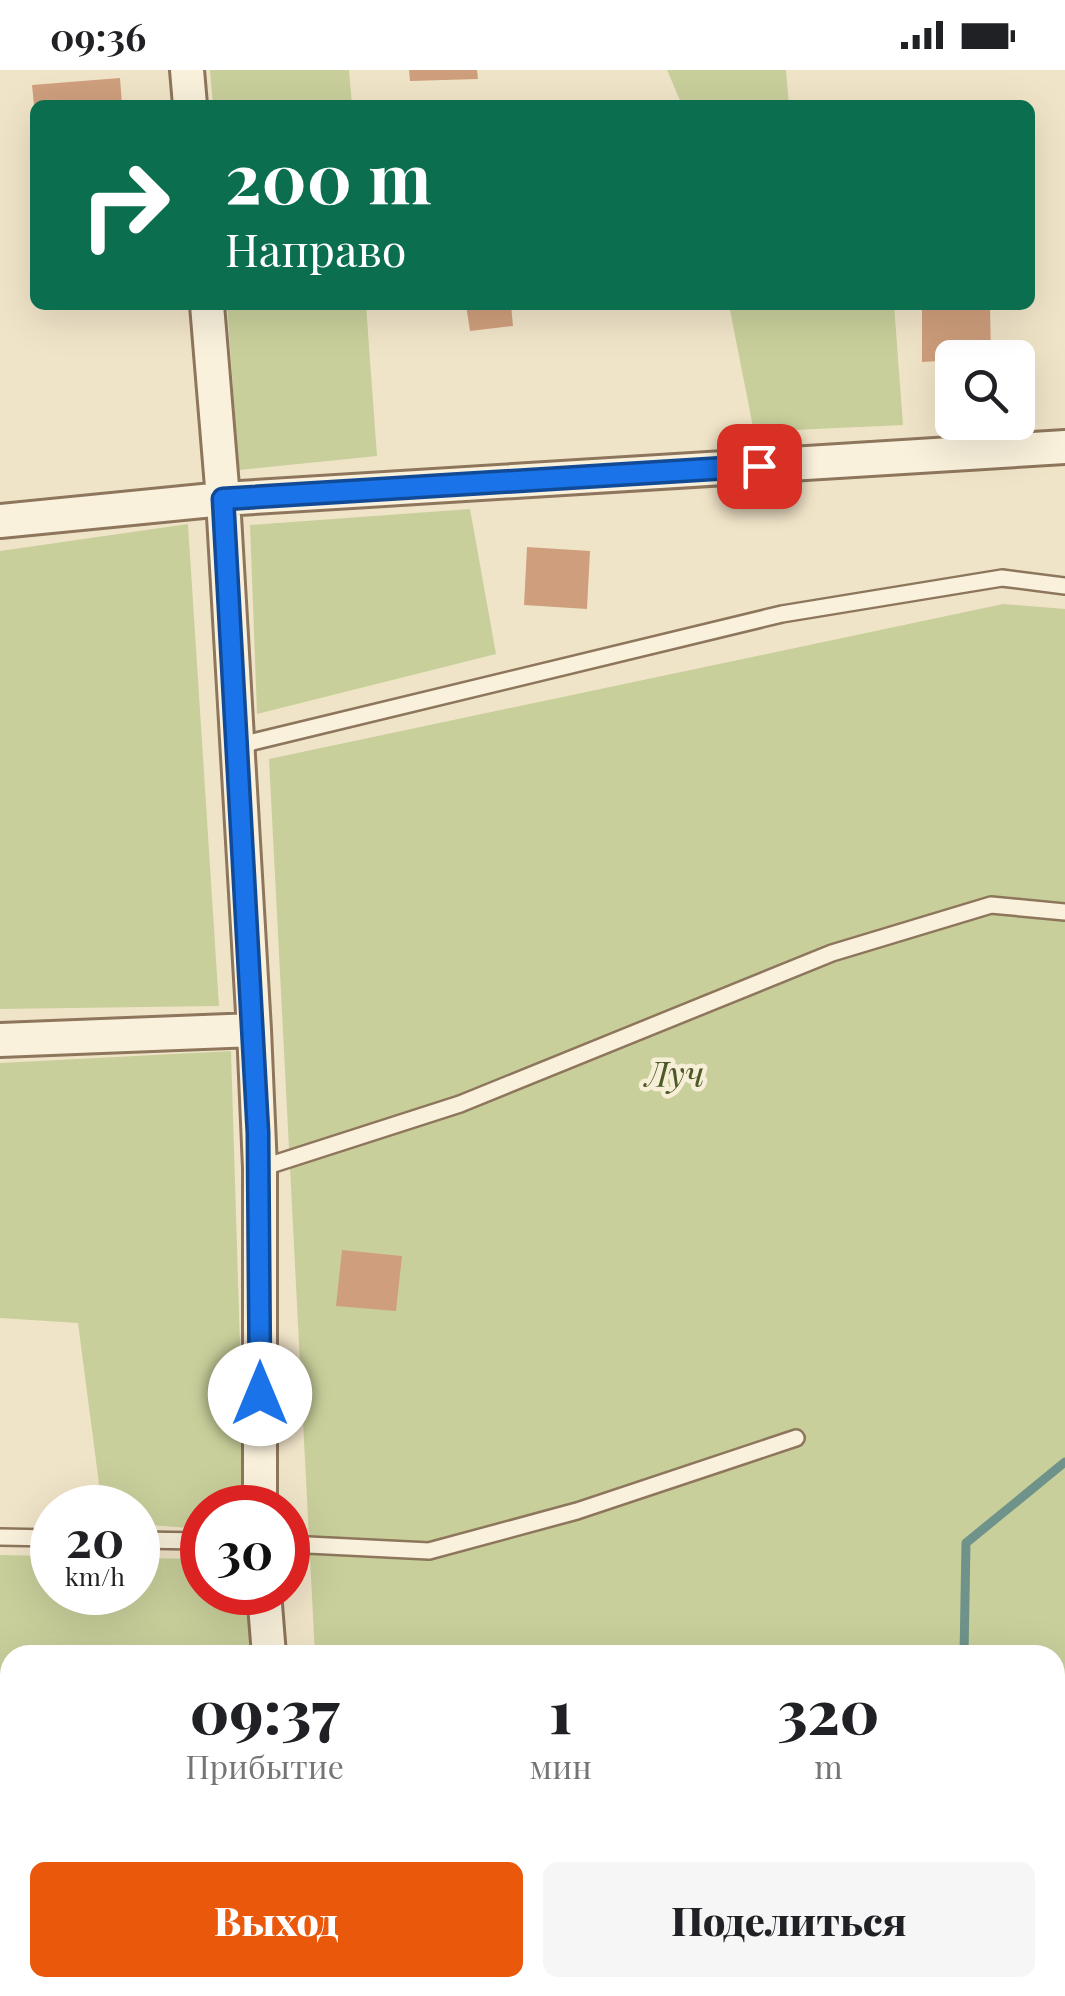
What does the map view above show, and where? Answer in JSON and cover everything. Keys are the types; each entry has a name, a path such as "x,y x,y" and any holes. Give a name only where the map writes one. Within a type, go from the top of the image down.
{"street":[{"path":"187,70 190,100"},
{"path":"206,310 223,499 254,1030 260,1168 260,1485"},
{"path":"0,521 223,499 1065,447"},
{"path":"0,1040 254,1030"},
{"path":"265,1615 267,1645"}],"lane":[{"path":"236,746 782,614 1002,578 1065,586"},
{"path":"260,1168 460,1104 832,953 991,905 1065,912"},
{"path":"310,1545 428,1551 576,1511 796,1438"},
{"path":"0,1537 30,1538"}],"green space":[{"path":"210,70 349,70 352,100 213,100"},
{"path":"667,70 786,70 789,100 680,100"},
{"path":"227,310 366,310 377,456 239,470"},
{"path":"730,310 894,310 903,425 754,432"},
{"path":"470,509 496,654 257,714 250,525"},
{"path":"188,524 219,1006 0,1009 0,551"},
{"name":"Луч","path":"1003,604 1065,609 1065,1645 314,1645 310,1485 306,1485 269,759"},
{"path":"231,1051 244,1485 180,1485 180,1527 160,1526 160,1485 99,1485 78,1323 0,1318 0,1063"},
{"path":"0,1555 30,1556 30,1615 160,1615 160,1558 180,1559 180,1615 248,1615 250,1645 0,1645"}],"building":[{"path":"409,70 477,70 478,79 410,81"},
{"path":"120,78 122,100 34,100 32,85"},
{"path":"467,310 511,310 513,326 470,331"},
{"path":"922,310 990,310 991,340 935,340 935,361 922,362"},
{"path":"527,547 590,551 587,609 524,605"},
{"path":"342,1250 402,1256 396,1311 336,1306"}],"waterway":[{"path":"964,1645 966,1543 1065,1462"}],"route":[{"path":"260,1394 260,1168 223,499 759,466"}]}
